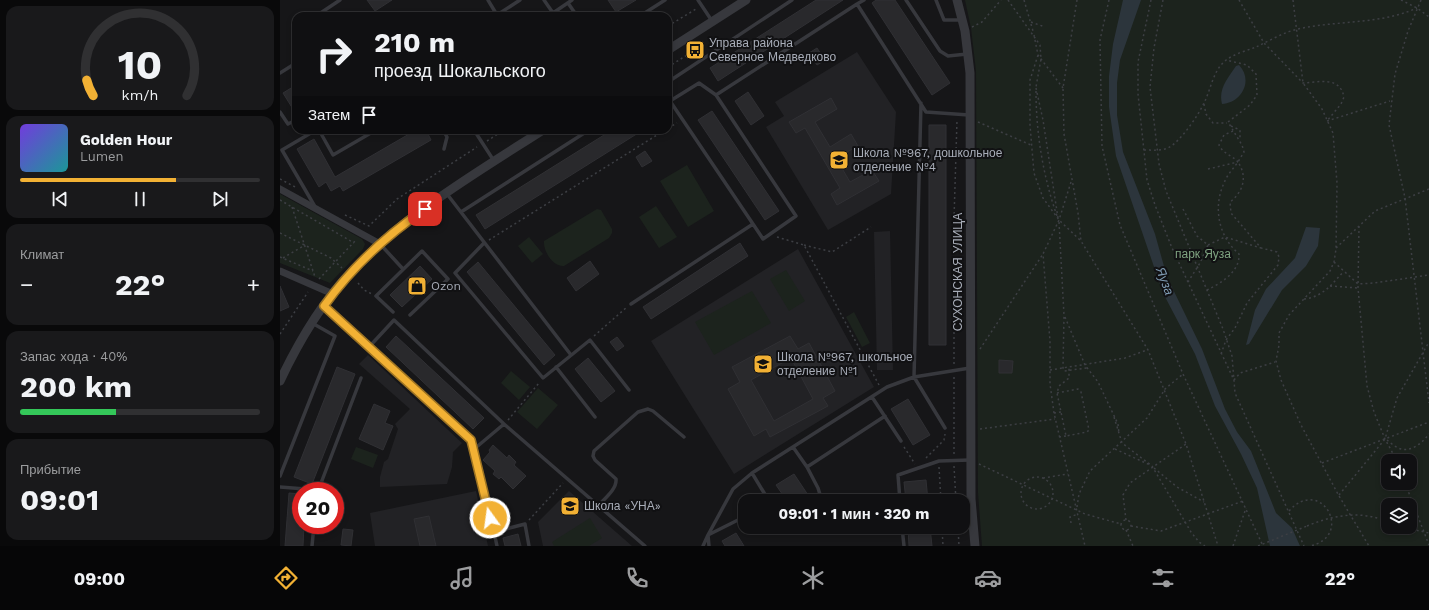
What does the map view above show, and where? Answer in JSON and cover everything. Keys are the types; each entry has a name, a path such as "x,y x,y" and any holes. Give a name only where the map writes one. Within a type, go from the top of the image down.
{"street":[{"path":"672,47 712,22 736,3 746,0"},
{"name":"СУХОНСКАЯ УЛИЦА","path":"957,0 962,20 970,73 970,461 971,499 975,546"},
{"path":"280,381 312,323 332,294 349,274 380,244 414,216 495,162 532,134"},
{"path":"280,189 380,244"},
{"path":"280,271 332,294"}],"lane":[{"path":"322,12 340,0"},
{"path":"488,0 496,12"},
{"path":"500,12 520,0"},
{"path":"544,0 552,12"},
{"path":"554,12 572,0"},
{"path":"646,12 665,0"},
{"path":"698,0 712,22"},
{"path":"672,79 792,0"},
{"path":"716,95 864,0"},
{"path":"906,0 940,51 948,56 968,54"},
{"path":"936,0 944,20 962,20"},
{"path":"568,3 574,12"},
{"path":"857,4 926,112 957,114 971,117"},
{"path":"280,73 292,66"},
{"path":"672,98 699,83 716,95 796,216 763,239 672,104"},
{"path":"921,103 914,377 945,428"},
{"path":"280,112 288,124 292,122"},
{"path":"311,134 282,150 315,208"},
{"path":"320,134 333,155 369,134"},
{"path":"444,149 447,137 445,134"},
{"path":"477,134 495,162"},
{"path":"461,212 583,134"},
{"path":"447,194 571,355"},
{"path":"631,304 753,224"},
{"path":"484,243 455,273 543,378 590,340 629,390"},
{"path":"380,244 404,269"},
{"path":"393,312 376,296 422,251 448,279 410,315"},
{"path":"324,306 471,440 497,546"},
{"path":"369,347 394,320 504,424 645,546"},
{"path":"280,476 335,336 312,323"},
{"path":"556,368 595,418"},
{"path":"703,546 733,490 752,473 882,391 914,377 970,368"},
{"path":"321,482 361,378"},
{"path":"872,397 901,441"},
{"path":"598,506 614,487 616,479 595,460 593,456 594,451 638,412 648,409 653,411 684,437"},
{"path":"807,467 885,416"},
{"path":"473,450 504,424"},
{"path":"793,447 807,467 820,494"},
{"path":"899,494 898,475 939,461 970,461"},
{"path":"752,473 764,494"},
{"path":"280,487 292,488"},
{"path":"708,535 738,520"},
{"path":"494,532 524,524 529,546"},
{"path":"312,546 313,534"},
{"path":"903,534 904,546"},
{"path":"708,535 709,546"}],"path":[{"path":"971,28 982,22 1001,0"},
{"path":"1008,0 1040,45 1041,59 1036,88 1036,108 1044,171 1059,220"},
{"path":"1024,0 1031,22 1038,55 1063,88"},
{"path":"1077,0 1063,88 1064,134 1078,213 1081,241"},
{"path":"1110,0 1100,40 1102,146 1120,225 1183,374 1243,501 1262,546"},
{"path":"1151,0 1138,62 1147,180 1154,205 1234,380"},
{"path":"1163,0 1154,48 1150,87 1157,150 1166,191 1227,339 1234,366 1235,393 1304,546"},
{"path":"1239,0 1264,43 1302,83 1322,109 1333,133 1337,183 1336,249 1334,262 1330,271 1289,315 1279,333 1279,345 1276,361 1289,398 1339,496 1369,546"},
{"path":"1293,0 1302,83"},
{"path":"1401,0 1417,8 1429,17"},
{"path":"1421,0 1408,31 1395,74 1389,125 1405,198 1413,277 1429,403"},
{"path":"672,23 701,5"},
{"path":"1144,150 1168,148 1192,124 1204,104 1217,69 1226,60 1296,29 1354,20 1378,20 1405,13 1417,8"},
{"path":"1031,22 1045,27"},
{"path":"672,65 695,50"},
{"path":"1038,55 1030,80 1031,145 1034,173 1043,198 1059,220 1081,241 1148,350 1186,444 1218,546"},
{"path":"1204,104 1206,114 1213,123 1228,122 1250,105 1257,95 1256,74 1247,65 1226,60"},
{"path":"1302,83 1327,81 1335,82 1339,85 1344,97 1341,104 1327,121"},
{"path":"1036,88 1043,120 1059,220 1064,315 1063,368"},
{"path":"1327,121 1391,101"},
{"path":"954,460 954,218 957,114"},
{"path":"971,117 1031,145"},
{"path":"672,125 682,119"},
{"path":"1207,290 1226,281 1239,261 1238,254 1224,237 1219,220 1218,208 1223,184 1244,152 1234,130 1228,122"},
{"path":"1231,126 1240,130 1241,137 1239,140"},
{"path":"1234,130 1224,135 1219,145 1224,152 1230,154 1238,162 1244,178 1242,188 1236,197 1230,202 1231,213 1262,248"},
{"path":"345,215 369,226 397,200 498,134"},
{"path":"484,243 659,134"},
{"path":"1208,169 1238,162"},
{"path":"280,179 307,194"},
{"path":"980,348 1043,254 1059,220 1072,180"},
{"path":"1336,249 1375,211 1429,189"},
{"path":"280,200 354,243"},
{"path":"292,207 316,282 358,238"},
{"path":"1183,209 1197,236 1208,245"},
{"path":"1359,226 1358,288 1367,386 1372,408 1393,454"},
{"path":"768,235 832,252 871,227"},
{"path":"280,233 305,245 335,262 342,268"},
{"path":"1188,282 1208,245 1224,237 1277,252 1279,257 1278,265 1247,303 1235,328 1227,339 1221,354"},
{"path":"283,258 305,245"},
{"path":"804,245 882,391"},
{"path":"1043,254 1054,413 1085,546"},
{"path":"280,257 313,271"},
{"path":"1334,262 1358,284 1429,275"},
{"path":"1304,299 1317,296 1324,292 1344,270"},
{"path":"358,283 364,290"},
{"path":"1330,286 1358,288"},
{"path":"280,334 308,292"},
{"path":"590,340 631,304"},
{"path":"1064,315 1085,364 1098,382 1118,424 1120,440 1122,443 1177,487 1205,503"},
{"path":"1339,496 1385,439 1397,398 1429,342"},
{"path":"1050,370 1125,358 1148,350"},
{"path":"1234,380 1240,373 1276,361"},
{"path":"1066,436 1057,394 1059,386 1069,378 1069,367"},
{"path":"1063,368 1064,371 1087,368"},
{"path":"1076,509 1079,494 1090,471 1122,443 1147,418 1165,389 1183,374"},
{"path":"504,424 543,378"},
{"path":"1057,394 1078,389 1081,392 1089,430 1059,437"},
{"path":"1054,413 1061,412"},
{"path":"976,430 1055,418"},
{"path":"1322,463 1429,422"},
{"path":"901,441 917,468 944,440 945,428"},
{"path":"1385,439 1401,449 1409,449 1425,440 1429,434"},
{"path":"1131,526 1130,522 1126,520 1123,495 1130,483 1152,466 1186,444"},
{"path":"1115,449 1152,466 1185,522 1199,542 1205,546"},
{"path":"939,461 941,494"},
{"path":"956,494 954,464 970,461 976,462 1099,519 1121,524 1122,528 1126,530 1133,546"},
{"path":"1043,478 1051,486 1052,498 1048,506 1038,510 1028,507 1022,499 1021,489 1024,484 1032,478 1043,478 1068,474"},
{"path":"524,524 567,479"},
{"path":"1408,490 1429,545"},
{"path":"1289,511 1302,500 1321,502 1327,508 1332,518 1332,525 1328,536 1322,542 1310,546"},
{"path":"1126,530 1131,526 1161,531 1243,501"},
{"path":"1233,546 1246,508"},
{"path":"1070,523 1070,517 1078,514"},
{"path":"1258,546 1307,526 1332,518 1366,514 1381,519"},
{"path":"1121,524 1126,520"},
{"path":"1417,531 1429,533"},
{"path":"942,534 943,546"},
{"path":"958,534 959,546"}],"shaded area":[{"name":"Школа №967, дошкольное отделение №4","path":"857,52 896,112 891,194 828,230 766,127 784,116 775,102"},
{"path":"890,231 893,370 877,370 874,232"},
{"name":"Школа №967, школьное отделение №1","path":"798,249 874,387 734,474 651,341"},
{"path":"368,355 462,443 453,452 452,467 447,484 380,487 380,477 384,462 388,459 398,429 395,424 410,409 359,364"},
{"path":"476,491 488,546 375,546 370,513"},
{"name":"Школа «УНА»","path":"569,491 632,546 543,546 538,522"}],"green space":[{"name":"парк Яуза","path":"965,0 1429,0 1429,546 982,546 978,493 976,71 971,28"},
{"path":"687,165 714,211 688,227 660,181"},
{"path":"280,194 362,239 365,244 363,249 330,283 280,263"},
{"path":"656,206 677,237 659,248 639,217"},
{"path":"597,209 601,210 612,229 612,233 609,238 564,266 556,264 547,254 544,241"},
{"path":"529,237 543,254 532,263 518,246"},
{"path":"786,270 805,301 789,311 770,279"},
{"path":"752,291 771,323 714,355 695,322"},
{"path":"854,312 870,343 862,347 846,317"},
{"path":"511,371 530,387 519,400 501,383"},
{"path":"538,388 558,405 537,429 517,412"},
{"path":"356,447 378,455 373,468 351,459"},
{"path":"590,518 602,538 589,546 554,546 552,542"}],"water":[{"name":"Яуза","path":"1123,0 1141,0 1120,60 1117,83 1117,115 1123,152 1155,234 1167,277 1202,349 1225,409 1237,432 1251,451 1276,513 1292,528 1300,546 1270,546 1257,488 1241,454 1215,406 1195,354 1163,293 1116,156 1109,107 1109,76 1113,44"},
{"path":"1239,65 1245,78 1243,90 1235,100 1222,104 1221,93 1224,84 1236,66"},
{"path":"1306,227 1320,228 1318,246 1306,266 1282,290 1249,344 1246,345 1255,310 1266,289 1295,258"}],"building":[{"path":"367,0 392,0 375,11"},
{"path":"608,0 636,0 616,12"},
{"path":"816,0 843,0 718,81 710,68"},
{"path":"876,0 895,0 950,83 932,95 872,3"},
{"path":"817,48 825,60 817,65 809,53"},
{"path":"292,87 292,108 283,93"},
{"path":"748,92 764,116 751,125 735,101"},
{"path":"831,98 837,109 815,122 830,147 851,134 858,146 836,158 850,182 872,170 879,181 837,205 831,194 840,188 805,128 796,133 789,122"},
{"path":"712,111 779,211 765,220 698,120"},
{"path":"929,125 946,125 946,345 929,345"},
{"path":"409,134 428,134 431,140 343,191 340,186 331,191 326,182 319,187 297,149 314,139 335,177"},
{"path":"606,134 637,134 485,229 476,215"},
{"path":"645,151 652,161 642,167 636,157"},
{"path":"740,243 748,256 651,319 643,307"},
{"path":"590,261 599,274 576,291 567,278"},
{"path":"478,262 555,355 544,365 467,272"},
{"path":"420,266 432,279 402,307 390,295"},
{"path":"280,286 289,307 280,311"},
{"path":"396,336 484,418 473,429 386,347"},
{"path":"790,336 798,349 809,343 835,391 823,398 828,406 770,437 766,429 754,436 728,389 740,382 732,367","holes":["791,358 813,399 774,421 751,380"]},
{"path":"617,337 624,346 617,351 610,342"},
{"path":"588,358 615,391 601,402 575,369"},
{"path":"999,360 1013,361 1012,373 999,373"},
{"path":"337,367 355,374 313,482 307,482 294,477"},
{"path":"908,399 930,435 913,445 891,409"},
{"path":"374,404 390,411 385,423 393,426 383,450 359,439"},
{"path":"493,445 507,458 509,455 516,462 514,465 526,476 513,489 501,477 499,479 493,474 495,471 483,460 490,452 489,450"},
{"path":"794,474 807,494 782,494 776,485"},
{"path":"926,480 927,494 905,494 904,482"},
{"path":"289,493 292,493 292,534 304,534 303,546 285,546"},
{"path":"429,516 436,546 420,546 414,519"},
{"path":"344,529 353,530 351,546 341,545"},
{"path":"736,533 744,546 725,546 722,541"},
{"path":"518,534 521,546 505,546 503,538"},
{"path":"908,534 931,534 932,546 909,546"}],"place":[{"name":"Управа района Северное Медведково","path":"695,50"},
{"name":"Школа №967, дошкольное отделение №4","path":"839,160"},
{"name":"Ozon","path":"417,286"},
{"name":"Школа №967, школьное отделение №1","path":"763,364"},
{"name":"Школа «УНА»","path":"570,506"}],"route":[{"path":"425,209 414,216 380,244 349,274 324,306 471,440 490,518"}]}
